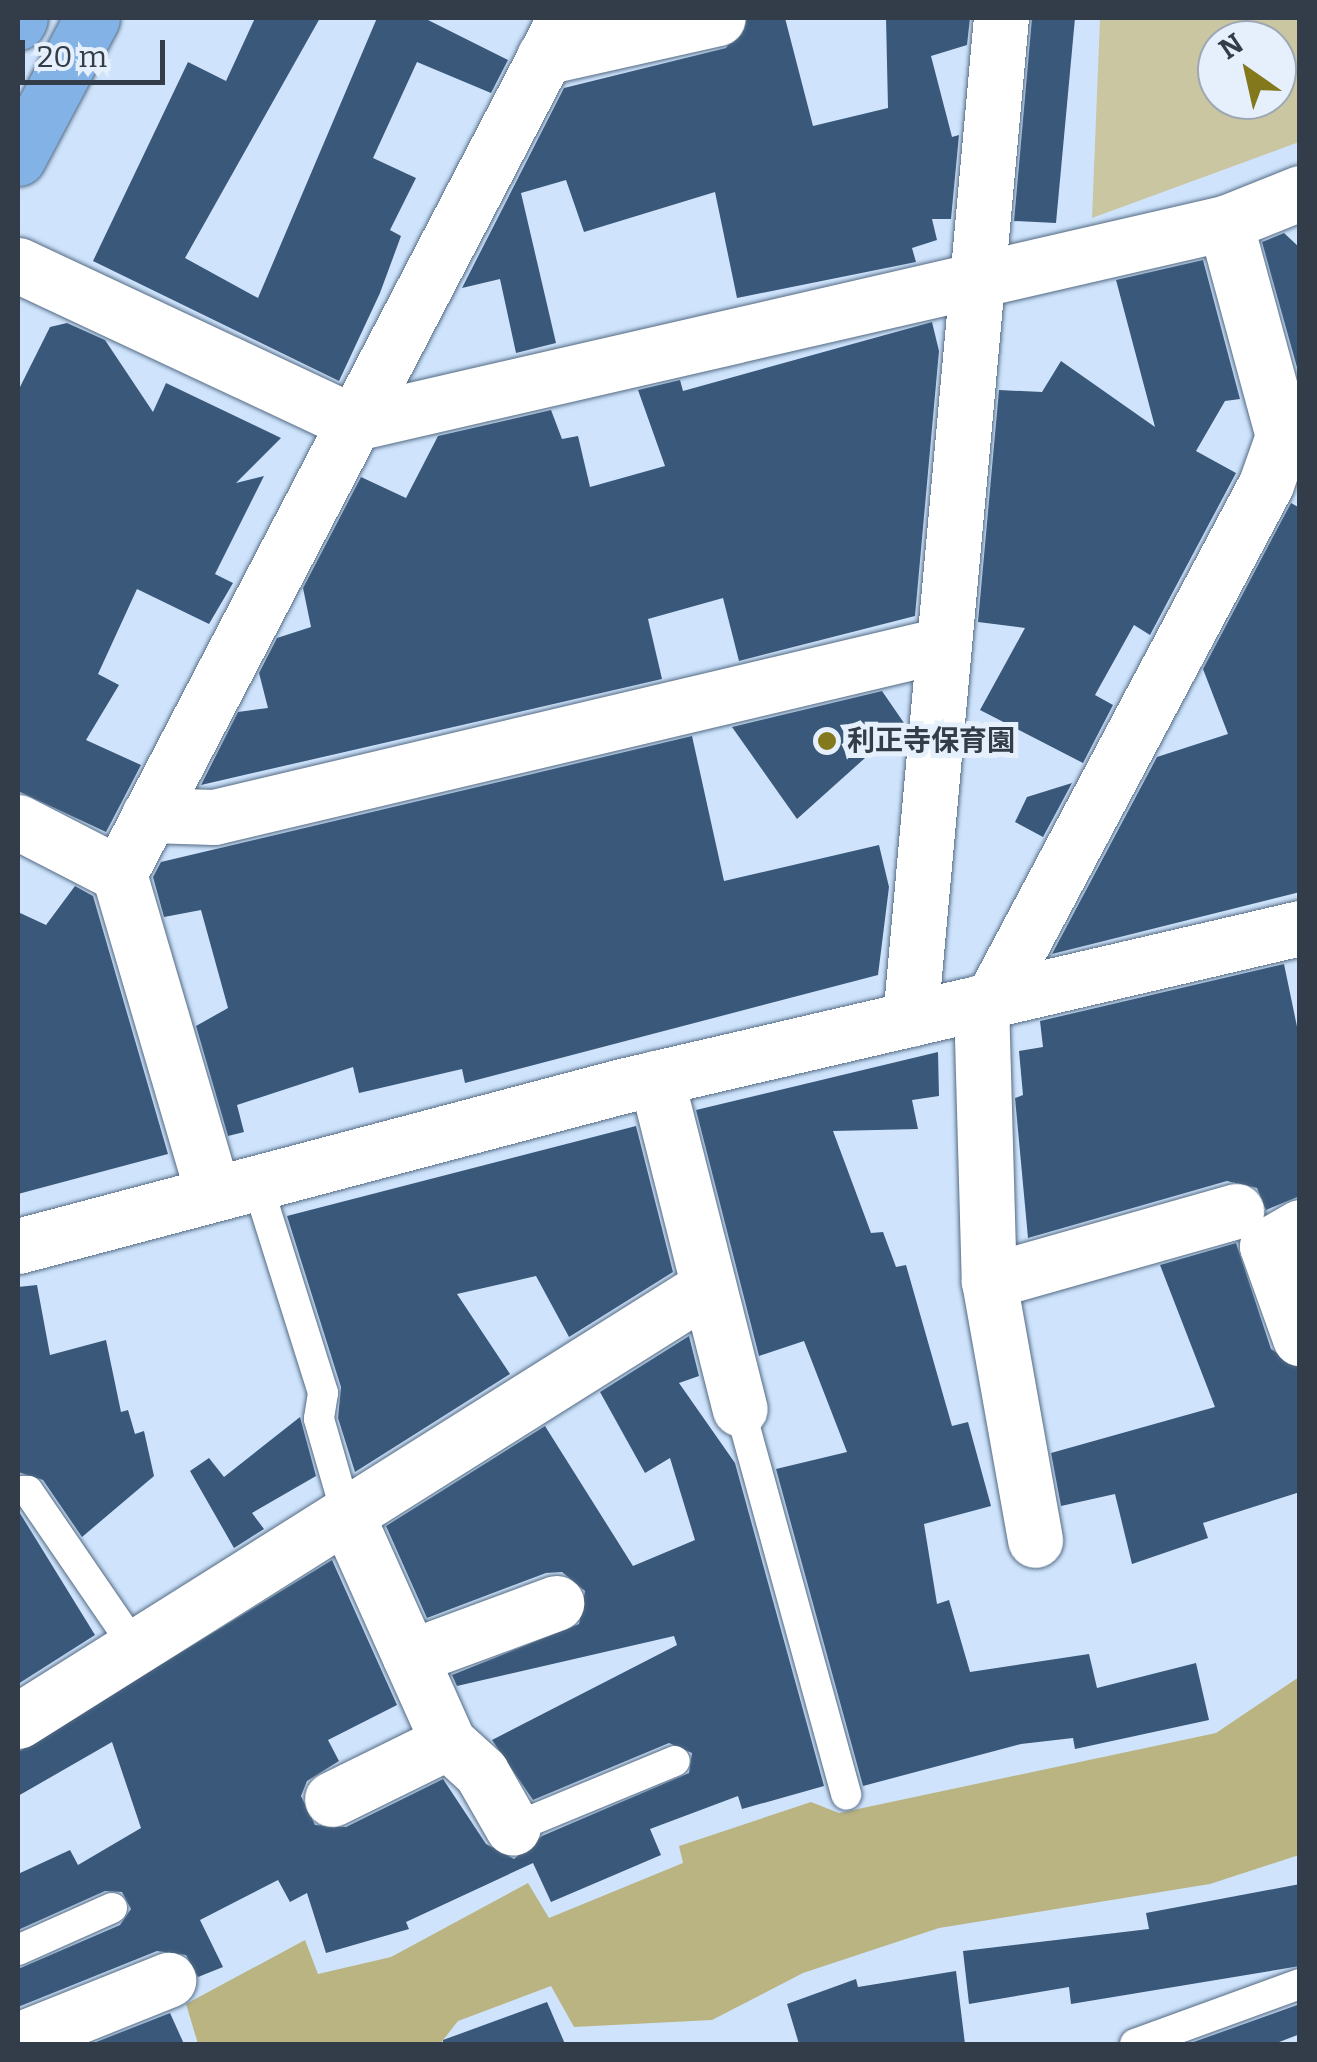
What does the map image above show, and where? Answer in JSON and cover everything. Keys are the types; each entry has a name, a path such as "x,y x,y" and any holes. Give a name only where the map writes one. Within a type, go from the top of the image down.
{"highway":[{"path":"18,158 92,18"}],"street":[{"path":"119,874 555,37 718,18"},
{"path":"910,1018 937,646 1001,18"},
{"path":"18,265 355,423 1225,222 1300,193"},
{"path":"1035,1540 989,1280 986,1001 1266,484 1291,446 1225,222"},
{"path":"149,815 214,817 937,646"},
{"path":"18,822 119,874 234,1186"},
{"path":"18,1246 234,1186 656,1078 1300,928"},
{"path":"656,1078 703,1290 740,1410"},
{"path":"989,1280 1268,1228 1300,1338"},
{"path":"18,1721 703,1290"},
{"path":"347,1516 448,1742 481,1772 513,1828"},
{"path":"410,1657 556,1604"},
{"path":"332,1798 448,1742"},
{"path":"18,2040 168,1980"}],"lane":[{"path":"234,1186 322,1392 318,1419 347,1516"},
{"path":"740,1410 846,1796"},
{"path":"18,1491 28,1491 135,1647"},
{"path":"513,1828 674,1761"},
{"path":"18,1950 112,1908"},
{"path":"1135,2044 1300,1984"}],"shaded area":[{"path":"1100,18 1299,18 1299,142 1092,218"},
{"path":"1299,1677 1299,1855 1210,1884 939,1928 803,1973 712,2020 574,2027 551,1986 458,2021 440,2044 198,2044 186,2004 305,1940 318,1974 391,1957 528,1883 549,1918 683,1863 679,1846 811,1802 839,1813 1216,1733"}],"building":[{"path":"255,18 320,18 185,258 258,298 377,18 424,18 508,60 491,93 417,62 373,158 416,178 390,230 401,236 380,293 339,381 93,261 188,62 226,81"},
{"path":"748,18 785,18 813,126 888,108 886,18 970,18 967,45 931,56 952,137 959,135 951,219 932,219 937,240 912,248 916,262 737,298 715,192 584,232 566,180 521,193 556,343 516,353 500,279 462,288 564,88 726,48"},
{"path":"1032,18 1075,18 1056,223 1014,221"},
{"path":"1284,233 1300,248 1300,378 1262,242"},
{"path":"1203,260 1240,399 1225,401 1196,451 1236,473 1150,635 1134,625 1095,695 1113,705 1083,763 980,710 1025,628 978,622 999,390 1042,392 1061,361 1155,427 1116,280"},
{"path":"932,322 939,351 915,616 739,661 723,598 648,619 662,679 201,785 238,712 268,708 259,673 277,638 311,627 303,588 361,477 406,498 438,436 551,410 562,439 578,436 590,487 665,466 638,390 680,380 683,391"},
{"path":"67,323 105,340 153,412 166,383 281,438 236,483 264,476 215,574 233,583 209,624 137,589 98,674 119,685 86,740 141,765 106,832 18,791 18,391 50,327"},
{"path":"1291,503 1300,508 1300,892 1052,954 1157,757 1228,734 1203,669"},
{"path":"882,691 904,723 797,819 732,727"},
{"path":"692,736 724,881 879,845 889,887 878,975 465,1083 462,1069 359,1093 353,1067 237,1105 244,1132 228,1136 196,1026 228,1008 201,910 164,917 153,877 161,862"},
{"path":"1072,783 1043,837 1015,822 1027,797"},
{"path":"75,886 93,896 168,1154 18,1194 18,912 46,925"},
{"path":"1284,964 1300,1041 1300,1196 1266,1210 1257,1188 1227,1181 1028,1238 1015,1098 1023,1095 1019,1051 1043,1047 1040,1021"},
{"path":"938,1052 939,1096 912,1100 918,1129 833,1131 871,1233 883,1232 896,1267 906,1265 952,1426 968,1422 991,1506 924,1524 937,1604 949,1600 970,1672 1089,1654 1097,1688 1196,1663 1209,1720 1075,1749 1073,1738 1021,1744 863,1786 776,1469 847,1452 804,1341 759,1356 696,1110"},
{"path":"636,1126 673,1272 569,1337 536,1276 457,1294 510,1374 355,1472 338,1418 341,1387 287,1216"},
{"path":"1236,1243 1271,1349 1300,1368 1300,1492 1203,1523 1208,1538 1132,1564 1115,1494 1061,1506 1051,1453 1215,1407 1160,1265"},
{"path":"37,1285 50,1355 106,1340 121,1412 128,1410 135,1434 144,1431 154,1476 82,1537 43,1480 18,1472 18,1287"},
{"path":"689,1336 699,1376 679,1383 735,1463 824,1786 742,1809 738,1796 650,1829 661,1855 551,1902 533,1863 406,1922 409,1929 326,1953 307,1893 290,1902 278,1880 200,1920 223,1967 198,1977 186,1955 157,1951 18,2007 18,1969 120,1925 131,1909 122,1892 105,1891 18,1930 18,1874 70,1850 78,1865 141,1828 112,1742 18,1796 18,1752 332,1560 397,1705 328,1740 339,1761 307,1781 301,1796 315,1825 346,1827 443,1779 486,1844 514,1859 542,1836 689,1773 692,1753 669,1743 533,1800 492,1740 677,1645 674,1636 457,1686 452,1675 579,1624 585,1591 562,1572 546,1573 427,1618 386,1526 545,1426 633,1566 695,1540 670,1458 645,1473 600,1392"},
{"path":"300,1417 316,1476 252,1513 264,1529 234,1548 190,1471 209,1458 224,1477"},
{"path":"18,1510 95,1635 18,1684"},
{"path":"1300,1884 1300,1966 1071,2004 1069,1987 969,2004 963,1951 1149,1929 1146,1913"},
{"path":"956,1971 965,2044 799,2044 787,2004 856,1979 858,1987"},
{"path":"547,2002 565,2044 443,2044 443,2040"},
{"path":"1300,2004 1300,2034 1274,2044 1188,2044"},
{"path":"170,2013 184,2044 91,2044"}],"place":[{"name":"利正寺保育園","path":"827,741"}]}
